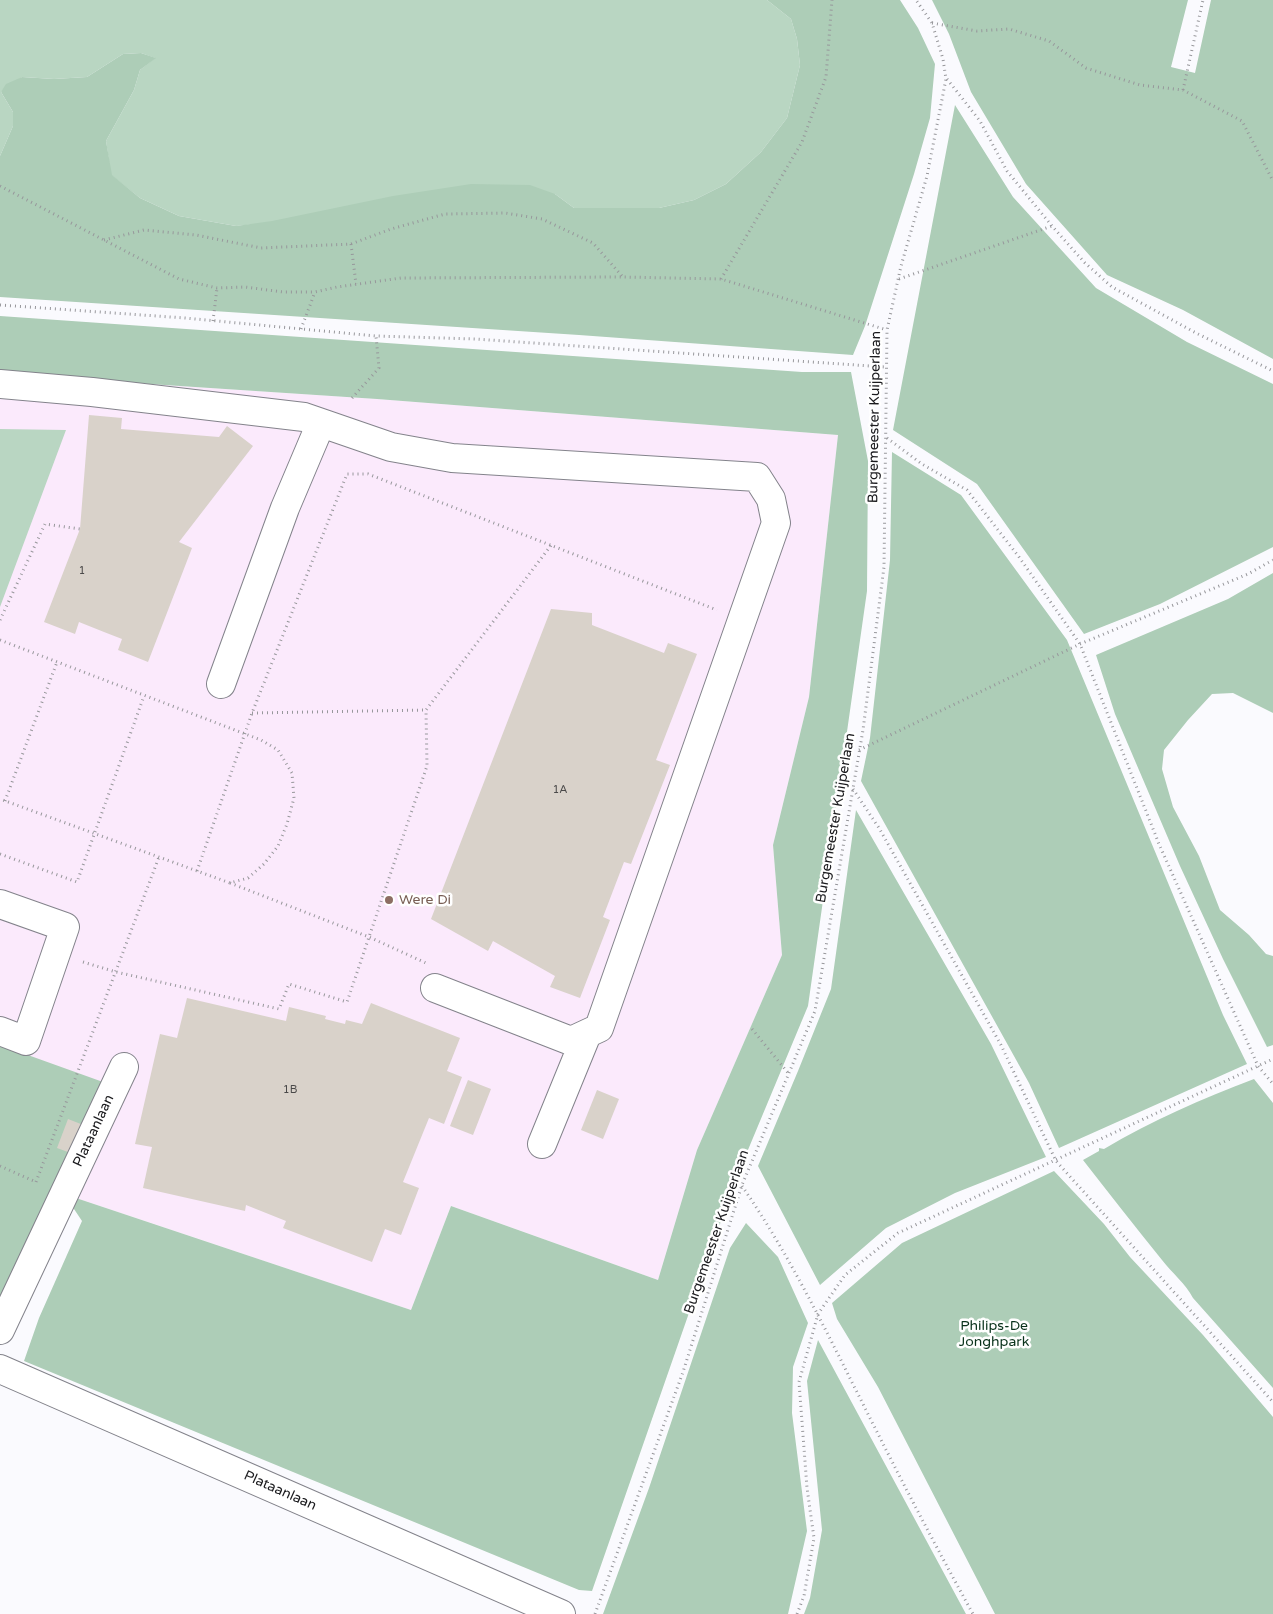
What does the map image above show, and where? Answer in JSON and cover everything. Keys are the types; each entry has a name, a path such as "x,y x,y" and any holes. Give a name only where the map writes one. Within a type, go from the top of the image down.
{"street":[{"path":"0,384 92,392 304,417 391,447 452,458 757,477 771,499 776,523 599,1028 571,1041 435,988"},
{"path":"221,684 285,508 321,423"},
{"path":"0,904 65,927 26,1041 0,1031"},
{"path":"542,1144 587,1034"},
{"name":"Plataanlaan","path":"0,1330 124,1067"},
{"name":"Plataanlaan","path":"0,1369 561,1614"}],"path":[{"path":"720,279 802,142 826,77 832,0"},
{"name":"Burgemeester Kuijperlaan","path":"595,1614 683,1372 742,1185 815,1011 859,750 884,567 887,330 898,280 927,176 946,79 932,23 916,0"},
{"path":"1183,90 1203,0"},
{"path":"932,23 977,31 1009,29 1049,41 1086,68 1140,85 1183,90 1242,121 1273,181"},
{"path":"946,79 980,121 1007,171 1085,263 1112,287 1196,333 1273,371"},
{"path":"0,186 179,279 216,288 245,287 283,292 315,292 401,278 623,277 720,279 887,330"},
{"path":"104,240 144,230 196,236 261,248 351,244 391,228 445,214 505,213 542,219 593,243 623,277"},
{"path":"898,280 1052,226"},
{"path":"351,244 356,284"},
{"path":"213,321 216,288"},
{"path":"301,329 315,292"},
{"path":"0,306 213,321 376,336 475,339 886,367"},
{"path":"352,398 378,368 376,336"},
{"path":"886,438 922,464 967,490 1019,557 1080,644 1159,844 1258,1066 1273,1084"},
{"path":"197,871 252,712 347,474 368,474 552,544 742,620"},
{"path":"0,620 45,524 80,529"},
{"path":"56,953 116,972 279,1009 289,984 347,1002 427,766 426,710 552,544"},
{"path":"859,750 1080,644 1248,574 1273,560"},
{"path":"0,640 261,740 278,750 292,773 294,798 287,824 278,846 264,864 248,878 230,883"},
{"path":"5,801 57,662"},
{"path":"0,854 77,882 144,696"},
{"path":"252,712 426,710"},
{"path":"853,788 879,828 1001,1045 1056,1161 1273,1402"},
{"path":"0,799 230,883 369,937 442,970 435,988"},
{"path":"36,1182 159,857"},
{"path":"752,1029 789,1074"},
{"path":"797,1614 804,1596 814,1538 807,1488 799,1382 818,1314 845,1275 898,1233 1273,1059"},
{"path":"0,1166 64,1194"},
{"path":"742,1185 767,1222 818,1314 920,1519 973,1614"}],"shaded area":[{"name":"Were Di","path":"104,381 377,399 838,435 809,697 773,845 782,955 697,1150 658,1280 451,1206 411,1310 64,1194 0,1045 0,382"}],"green space":[{"path":"0,0 767,0 791,19 797,39 800,65 787,118 761,152 726,184 694,200 659,208 574,208 555,194 236,226 179,216 140,198 111,175 106,141 134,90 140,70 155,58 141,53 123,54 87,77 54,79 22,77 1,92 13,112 13,126 0,156"},
{"path":"767,0 900,0 918,28 935,64 930,118 865,326 853,355 0,297 0,156 13,126 13,112 1,92 6,84 22,77 54,79 87,77 123,54 141,53 156,58 140,70 134,90 106,141 112,175 140,198 179,216 236,226 272,221 393,196 471,184 530,185 555,194 574,208 659,208 694,200 726,184 761,152 787,118 800,65 797,39 791,19"},
{"path":"932,0 1188,0 1171,67 1195,73 1211,0 1273,0 1273,359 1183,310 1107,275 1026,184 971,92 949,34"},
{"path":"955,105 1013,197 1096,288 1187,342 1273,384 1273,547 1160,604 1084,634 977,484 893,430"},
{"path":"0,316 802,372 851,372 868,461 867,591 808,1006 735,1181 592,1591 579,1590 24,1361 39,1318 82,1221 64,1194 411,1310 451,1206 658,1280 697,1150 782,955 773,845 809,697 838,435 377,399 104,381 0,382"},
{"path":"0,429 66,430 0,607"},
{"path":"892,452 961,495 1067,640 1223,1015 1247,1064 1059,1148 1029,1083 861,781 870,738 890,560"},
{"path":"1273,573 1273,713 1233,693 1212,694 1164,750 1162,769 1173,807 1199,856 1220,910 1249,935 1266,954 1273,956 1273,1045 1267,1047 1223,959 1180,866 1115,714 1096,655 1228,599"},
{"path":"856,810 991,1044 1046,1157 955,1193 886,1228 820,1285 758,1166 831,989"},
{"path":"0,1045 103,1082 0,1300"},
{"path":"1254,1079 1273,1103 1273,1388 1193,1298 1187,1288 1152,1248 1083,1160 1099,1151 1099,1148 1104,1149 1159,1119"},
{"name":"Philips-De Jonghpark","path":"1054,1171 1104,1224 1130,1257 1203,1335 1273,1417 1273,1614 995,1614 878,1387 837,1319 832,1303 902,1243"},
{"path":"746,1223 778,1257 808,1323 793,1367 792,1413 807,1531 788,1614 603,1614 649,1488 730,1248"},
{"path":"818,1340 966,1614 804,1614 810,1598 822,1530 807,1381"}],"building":[{"path":"89,415 122,418 121,429 219,437 227,426 253,446 179,542 192,548 148,662 118,650 122,639 79,622 75,634 44,622 80,529"},
{"path":"551,609 592,613 592,625 664,653 668,643 697,654 656,760 670,765 631,864 624,862 603,917 610,920 580,998 550,987 555,976 493,941 488,951 431,919"},
{"path":"187,998 286,1021 289,1007 326,1016 325,1019 345,1024 346,1020 362,1024 371,1003 460,1038 447,1071 462,1077 444,1124 429,1118 403,1182 419,1188 401,1235 385,1229 372,1262 283,1228 286,1221 246,1205 245,1211 143,1188 152,1147 135,1144 160,1034 177,1038"},
{"path":"468,1080 491,1089 473,1135 450,1126"},
{"path":"597,1090 619,1099 603,1139 581,1130"},
{"path":"68,1119 86,1126 76,1155 57,1148"}],"place":[{"name":"Were Di","path":"389,900"}]}
